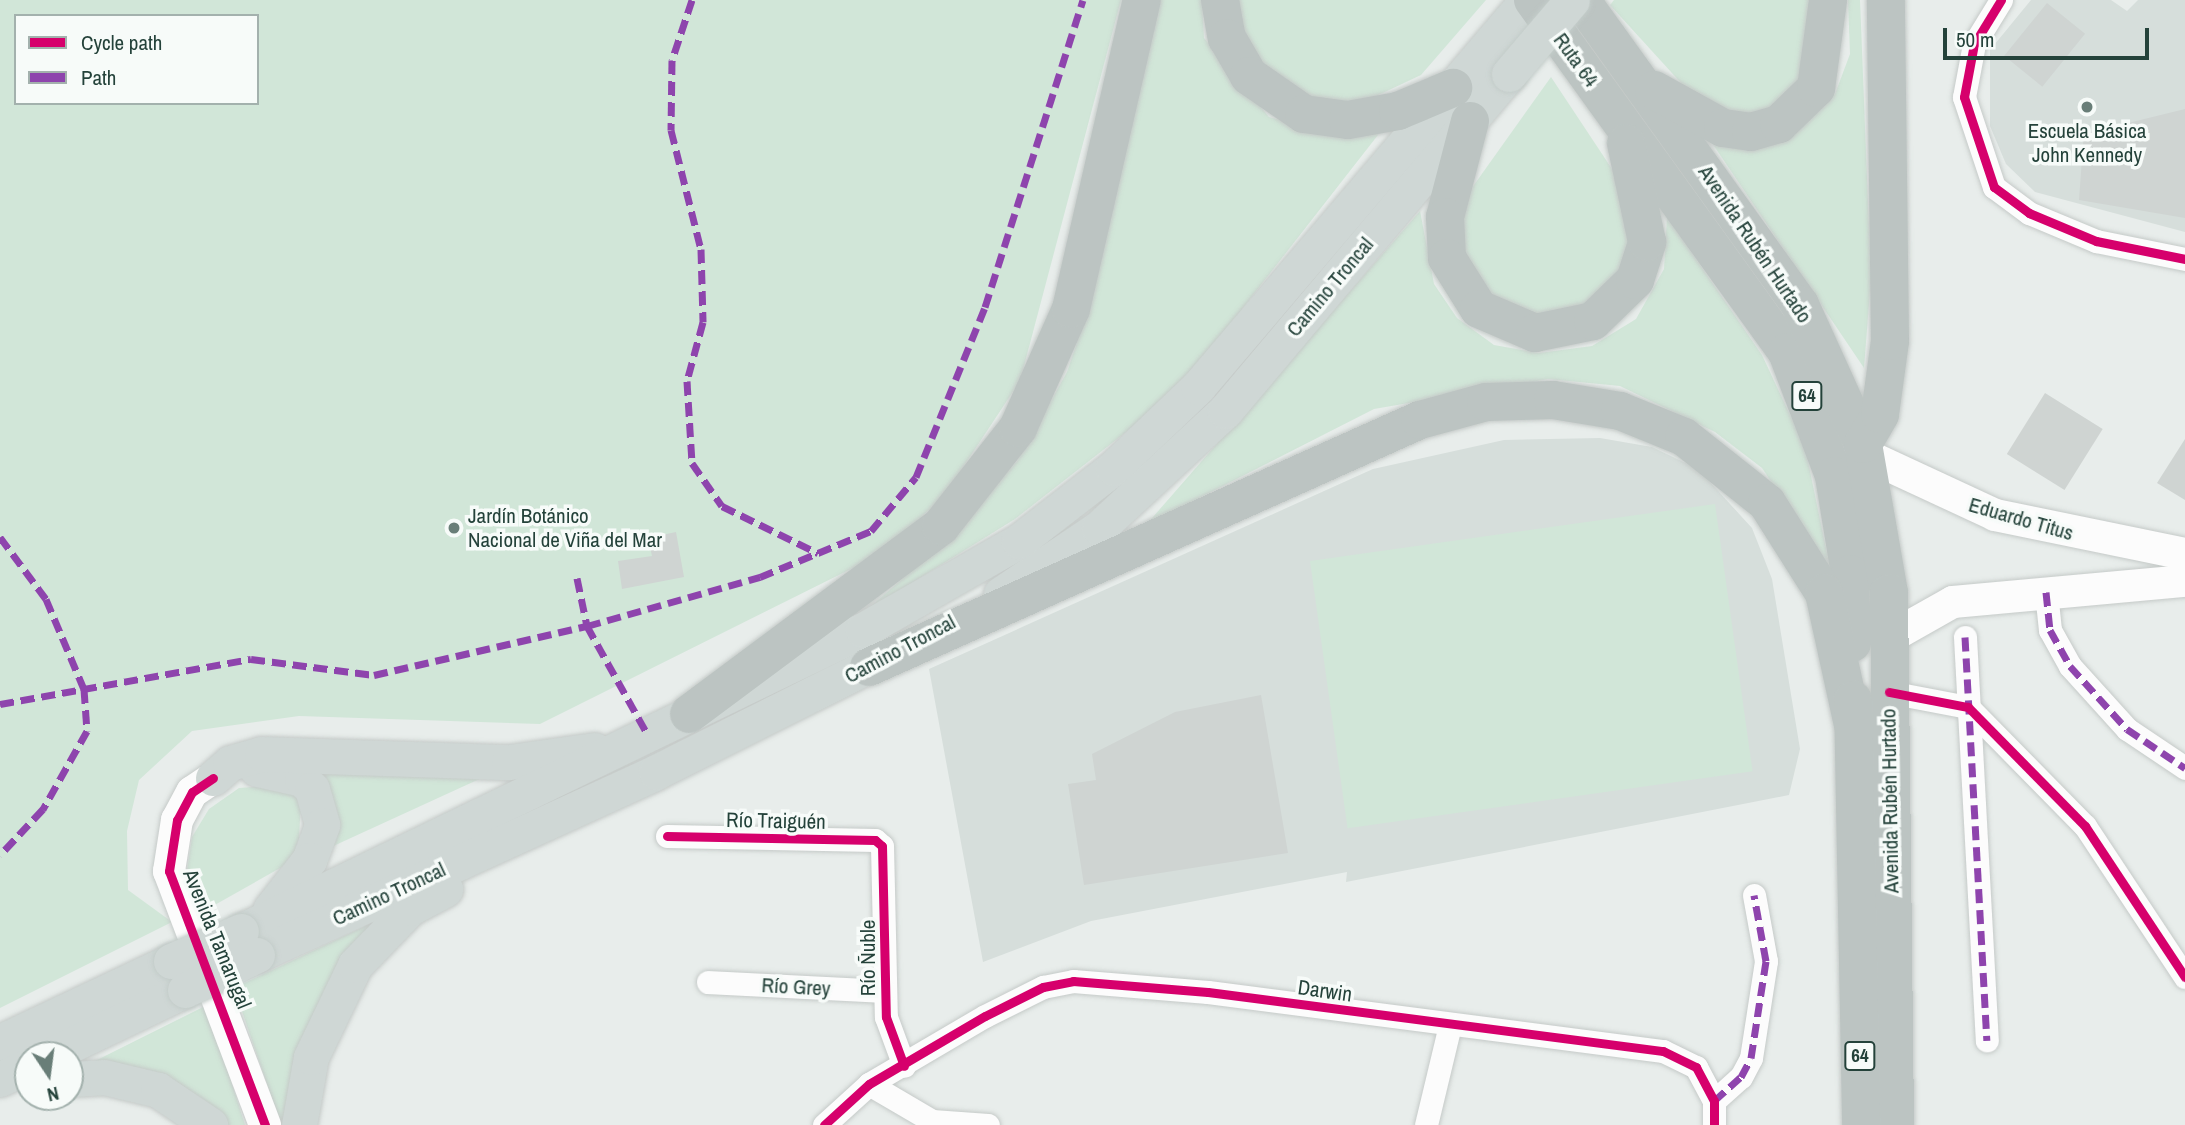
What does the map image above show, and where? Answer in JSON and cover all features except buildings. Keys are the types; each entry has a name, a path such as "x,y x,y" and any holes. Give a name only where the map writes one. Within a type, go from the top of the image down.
{"highway":[{"path":"689,714 941,526 1018,428 1072,309 1142,0"},
{"path":"1220,0 1227,38 1249,76 1304,114 1348,120 1461,104 1445,217 1447,258 1479,309 1535,333 1593,321 1624,296 1639,271 1647,242 1643,203 1620,120"},
{"name":"Ruta 64","path":"1533,0 1620,120"},
{"name":"Ruta 64","path":"1581,0 1642,82"},
{"path":"1642,82 1723,128 1751,132 1779,124 1816,88 1828,0"},
{"path":"1865,450 1880,414 1890,341 1886,0"},
{"name":"Avenida Rubén Hurtado","path":"1642,82 1800,305 1865,450 1886,548 1895,1125"},
{"name":"Avenida Rubén Hurtado","path":"1620,120 1765,313 1814,413 1846,537 1853,725 1861,1125"},
{"path":"869,667 1420,420 1486,402 1553,400 1620,411 1684,437 1767,503 1824,593 1853,725"}],"main road":[{"name":"Camino Troncal","path":"1496,63 1527,0"},
{"name":"Camino Troncal","path":"72,1041 178,975 250,936 689,714 917,603 1086,491 1198,387 1496,63 1572,0"},
{"name":"Camino Troncal","path":"250,936 620,789 869,667 1025,580 1158,477 1225,411 1461,104"},
{"path":"213,778 230,763 262,754 509,762 625,746"},
{"path":"213,778 248,769 287,772 312,789 319,806 319,843 250,936"},
{"path":"299,1125 311,1057 355,964 410,908 620,789"},
{"name":"Camino Troncal","path":"0,1042 178,975"},
{"path":"84,1078 104,1077 158,1090 210,1125"}],"street":[{"path":"2001,0 1974,44 1964,97 1994,187 2029,214 2096,241 2185,259"},
{"name":"Eduardo Titus","path":"1865,450 1995,515 2185,554"},
{"path":"2124,590 2129,543"},
{"path":"1889,638 1954,602 2046,592 2124,590 2185,581"},
{"path":"2046,592 2050,630 2070,667 2127,729 2185,768"},
{"path":"1965,636 1987,1040"},
{"path":"1889,692 1968,707 2085,826 2185,977"},
{"name":"Avenida Tamarugal","path":"213,778 192,792 177,820 169,871 265,1125"},
{"name":"Río Traiguén","path":"667,836 875,840 883,846"},
{"name":"Río Ñuble","path":"883,846 884,991 892,1044 904,1066"},
{"path":"1714,1101 1741,1077 1751,1058 1766,961 1754,895"},
{"name":"Río Grey","path":"708,982 884,991"},
{"name":"Darwin","path":"824,1125 869,1084 904,1066 985,1016 1043,988 1073,982 1208,992 1663,1051 1696,1067 1714,1101 1714,1125"},
{"path":"1426,1125 1450,1025"},
{"path":"869,1084 932,1121 988,1125"}],"shaded area":[{"name":"Escuela Básica John Kennedy","path":"2031,0 2111,0 2127,11 2138,0 2185,0 2185,232 2035,192 2006,164 1990,126 1990,50"},
{"path":"1600,438 1652,447 1698,469 1752,528 1772,579 1800,749 1789,795 1346,882 1347,872 1091,921 983,962 929,669 1373,469 1504,440"}],"green space":[{"name":"Jardín Botánico Nacional de Viña del Mar","path":"0,0 1121,0 1020,381 942,499 875,557 540,724 299,716 192,731 139,780 127,831 128,890 172,922 0,1008"},
{"path":"1160,0 1202,0 1204,38 1269,117 1325,133 1385,126 1207,354 1144,418 1015,519 862,614 953,535 1018,460 1067,372 1094,292"},
{"path":"1230,0 1486,0 1421,75 1372,98 1321,104 1245,59"},
{"path":"1614,0 1814,0 1811,62 1773,114 1731,118 1692,95 1610,5"},
{"path":"1848,0 1860,0 1871,278 1864,368 1712,143 1802,126 1835,94 1850,54"},
{"path":"1551,77 1614,172 1631,249 1617,288 1591,306 1545,318 1488,300 1456,233 1459,206"},
{"path":"1420,211 1434,284 1457,318 1494,345 1539,353 1592,346 1636,319 1664,269 1667,217 1762,355 1805,447 1835,592 1812,542 1762,468 1715,432 1620,386 1548,379 1374,409 1146,525"},
{"path":"1715,504 1753,771 1348,828 1310,561"},
{"path":"307,770 486,776 329,848"},
{"path":"283,785 301,800 298,858 204,911 187,871 192,837 209,809 239,788"},
{"path":"397,911 286,1125 281,1125 234,988"},
{"path":"207,1005 245,1125 225,1125 85,1066"}],"marked path":[{"path":"692,0 672,60 671,130 701,249 703,322 687,381 692,463 722,506 818,553"},
{"path":"0,704 251,659 374,675 587,626 760,577 871,531 916,477 985,307 1083,0"},
{"path":"0,537 46,599 84,689 87,731 43,809 0,855"},
{"path":"577,578 587,626 648,735"},
{"path":"2046,592 2050,630 2070,666 2127,729 2185,768"},
{"path":"1965,637 1987,1040"},
{"path":"1714,1101 1741,1077 1751,1058 1766,961 1754,895"}],"cycle path":[{"path":"2001,0 1974,44 1964,97 1994,187 2029,213 2096,241 2185,259"},
{"path":"1889,692 1968,707 2085,826 2185,977"},
{"path":"213,778 192,792 177,820 169,871 265,1125"},
{"path":"667,836 875,840 882,846 886,1017 904,1066"},
{"path":"824,1125 869,1084 985,1016 1043,987 1073,981 1208,992 1663,1051 1696,1067 1714,1101 1714,1125"}],"place":[{"name":"Escuela Básica John Kennedy","path":"2087,107"},
{"name":"Jardín Botánico Nacional de Viña del Mar","path":"454,528"}]}
